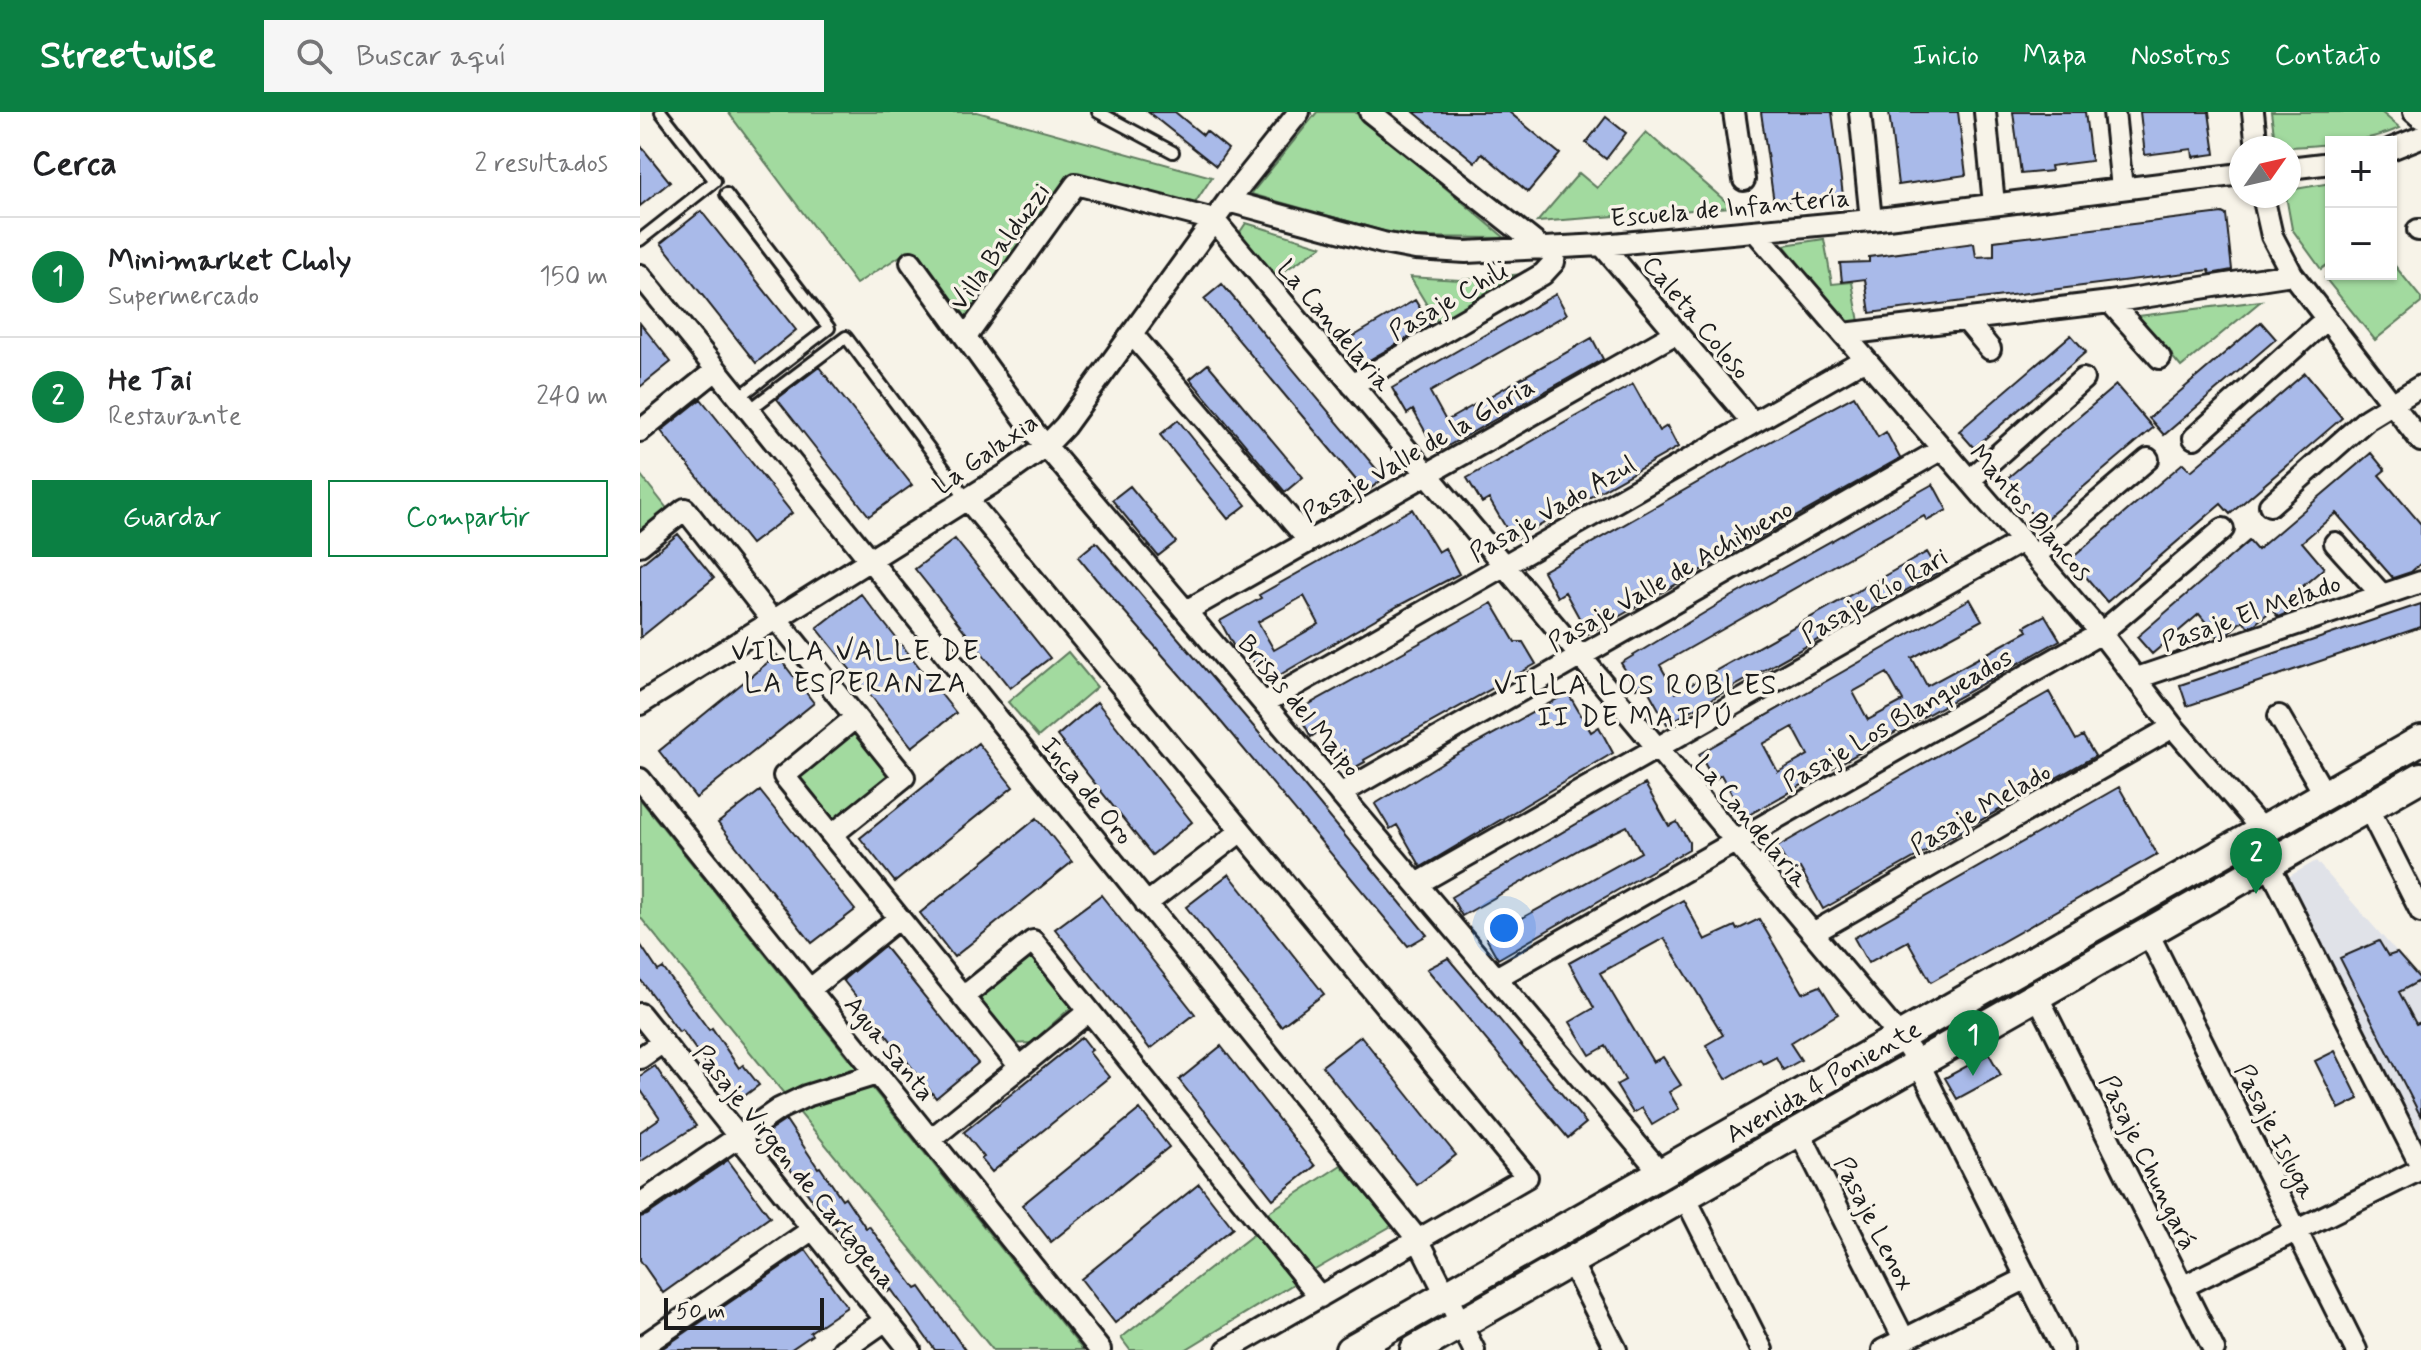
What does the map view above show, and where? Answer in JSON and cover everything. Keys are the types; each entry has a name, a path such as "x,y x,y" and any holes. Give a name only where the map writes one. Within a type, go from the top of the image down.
{"street":[{"name":"La Galaxia","path":"640,704 1007,474 1046,446 1065,426 1228,201 1299,112"},
{"path":"1370,112 1549,249"},
{"path":"1734,112 1744,180"},
{"path":"1860,112 1871,220"},
{"path":"1985,112 1994,204"},
{"path":"2114,112 2122,188"},
{"path":"2253,112 2256,136"},
{"path":"2414,112 2421,118"},
{"path":"2397,147 2421,137"},
{"path":"2301,167 2325,164"},
{"name":"Escuela de Infantería","path":"1228,201 1415,249 1445,252 1549,249 1871,220 2229,175"},
{"name":"Villa Balduzzi","path":"966,337 1076,184 1214,220"},
{"path":"2266,208 2272,236 2292,274 2421,441"},
{"name":"La Candelaria","path":"1214,220 1900,1037 1919,1064 2063,1350"},
{"name":"Mantos Blancos","path":"1755,231 2101,633 2173,727 2263,831"},
{"name":"Caleta Coloso","path":"1602,245 1753,423"},
{"name":"Pasaje Chili","path":"1352,385 1543,274 1554,262 1549,249"},
{"name":"Brisas del Maipo","path":"911,262 1046,446 1661,1173"},
{"path":"1844,334 2110,302 2292,274"},
{"name":"Inca de Oro","path":"640,275 1419,1241 1474,1350"},
{"path":"2110,302 2160,358"},
{"path":"2194,438 2326,319"},
{"path":"1966,320 1990,349"},
{"name":"Pasaje Valle de la Gloria","path":"1186,611 1676,333"},
{"path":"1132,334 1309,541"},
{"name":"Pasaje Vado Azul","path":"1264,703 1865,359"},
{"path":"640,431 716,370"},
{"path":"1970,480 2083,379"},
{"path":"2270,505 2367,419 2421,386"},
{"name":"Pasaje Valle de Achibueno","path":"1340,794 1942,449"},
{"name":"Pasaje Río Rari","path":"1417,884 1657,748 2029,548 2148,459"},
{"path":"967,499 1527,1177 1227,1350"},
{"path":"640,545 685,509 904,777 832,835"},
{"name":"Pasaje Los Blanqueados","path":"1496,978 2101,633 2223,529"},
{"name":"Pasaje El Melado","path":"2335,543 2382,595"},
{"name":"Pasaje El Melado","path":"2137,678 2421,582"},
{"path":"2279,716 2325,795"},
{"path":"856,717 784,776 1020,1067"},
{"name":"Pasaje Melado","path":"1813,933 2173,727"},
{"name":"Avenida 4 Poniente","path":"1350,1350 2421,740"},
{"name":"Avenida 4 Poniente","path":"1415,1350 2149,935 2421,777"},
{"name":"Agua Santa","path":"640,779 1100,1350"},
{"path":"2368,807 2421,912"},
{"path":"1146,904 1240,832"},
{"path":"2182,1287 2421,1167 2269,865"},
{"path":"809,990 899,918"},
{"name":"Pasaje Isluga","path":"2149,935 2356,1350"},
{"path":"963,997 1033,941 1320,1297"},
{"name":"Pasaje Chungará","path":"2038,997 2214,1350"},
{"path":"930,1140 1089,1011"},
{"name":"Pasaje Virgen de Cartagena","path":"640,1014 910,1350"},
{"path":"640,1058 663,1042"},
{"path":"640,1204 779,1109 806,1096 877,1074"},
{"name":"Pasaje Lenox","path":"1799,1131 1904,1339"},
{"path":"1721,1138 1736,1167"},
{"path":"1685,1197 1762,1350"},
{"path":"640,1348 813,1229"},
{"path":"1571,1262 1616,1350"},
{"path":"1883,1350 2027,1278"},
{"path":"843,1350 886,1320"}],"lane":[{"path":"640,240 715,181 661,112"},
{"path":"1098,112 1173,152"},
{"path":"726,194 829,328 743,404"},
{"path":"743,404 846,337 967,499"}],"shaded area":[{"path":"2316,861 2421,980 2421,1140 2288,877"}],"green space":[{"path":"728,112 977,112 1212,177 1191,209 1074,178 963,328 908,251 856,284"},
{"path":"1317,112 1355,112 1505,238 1405,237 1251,194"},
{"path":"2271,112 2381,112 2400,128 2376,136 2325,136 2325,145 2301,146 2301,136 2274,136"},
{"path":"1646,132 1732,207 1537,222 1579,173 1597,188"},
{"path":"2325,184 2325,266 2321,269 2292,229 2288,208 2301,208 2301,188"},
{"path":"1246,223 1322,246 1272,279 1240,232"},
{"path":"1824,239 1832,284 1852,282 1859,322 1846,324 1784,245"},
{"path":"2397,268 2421,298 2421,303 2375,340 2327,280 2397,280"},
{"path":"1523,274 1439,325 1410,277 1460,280"},
{"path":"2261,301 2181,367 2138,316"},
{"path":"640,474 669,511 640,534"},
{"path":"1068,652 1097,687 1038,737 1008,702"},
{"path":"853,728 892,776 835,822 796,774"},
{"path":"640,799 1083,1350 993,1350 640,917"},
{"path":"1033,950 1076,1003 1031,1043 1008,1044 973,1001"},
{"path":"1341,1165 1393,1225 1313,1271 1266,1214"},
{"path":"1254,1234 1295,1283 1185,1350 1130,1350 1121,1338"}],"building":[{"path":"1148,112 1175,112 1203,135 1206,131 1228,149 1216,166"},
{"path":"1414,112 1509,112 1560,154 1528,192 1482,153 1475,162"},
{"path":"1761,112 1832,112 1843,195 1774,203"},
{"path":"1889,112 1958,112 1966,175 1898,185"},
{"path":"2013,112 2085,112 2091,161 2050,166 2051,171 2021,174"},
{"path":"2140,112 2209,112 2215,154 2193,157 2192,149 2145,155"},
{"path":"1606,117 1626,133 1606,159 1586,143"},
{"path":"640,145 670,182 640,206"},
{"path":"701,211 796,330 756,363 661,243"},
{"path":"2222,213 2226,215 2232,270 2210,274 2209,270 1870,313 1865,279 1842,282 1840,263 1869,262 1869,257 1974,243 1976,257 1994,256 1994,241"},
{"path":"1222,284 1384,478 1366,492 1204,299"},
{"path":"1556,294 1567,314 1430,392 1446,421 1592,338 1603,359 1437,452 1413,410 1407,414 1392,388"},
{"path":"1415,300 1430,325 1364,363 1349,339"},
{"path":"2261,322 2276,339 2164,435 2149,418"},
{"path":"640,323 671,362 640,387"},
{"path":"2071,335 2086,352 1974,448 1959,431"},
{"path":"1208,364 1303,477 1285,492 1190,379"},
{"path":"819,367 912,485 869,516 777,399"},
{"path":"2305,373 2342,418 2230,514 2221,504 2107,602 2071,559 2183,463 2191,471"},
{"path":"1633,384 1659,431 1667,426 1678,447 1518,538 1512,538 1489,499 1482,503 1467,478"},
{"path":"2116,385 2153,428 2040,524 2004,481"},
{"path":"1854,396 1878,437 1886,432 1900,458 1588,634 1565,592 1557,597 1543,571"},
{"path":"701,399 792,513 751,544 661,431"},
{"path":"1178,420 1246,505 1228,519 1160,435"},
{"path":"2371,453 2385,470 2379,475 2421,524 2421,563 2411,572 2393,578 2336,513 2302,542 2324,568 2295,593 2301,601 2285,614 2278,617 2272,610 2255,624 2248,627 2243,620 2227,634 2218,637 2199,614 2152,654 2137,637 2249,541 2257,550"},
{"path":"1933,484 1947,510 1927,521 1924,516 1874,543 1660,665 1676,693 1927,552 1939,572 1667,724 1644,683 1636,688 1621,663 1729,598"},
{"path":"1130,486 1176,542 1158,556 1112,500"},
{"path":"1412,509 1438,552 1445,548 1459,574 1266,683 1242,642 1234,647 1220,621 1261,598 1259,595","holes":["1304,596 1319,624 1274,650 1258,622"]},
{"path":"678,534 714,578 640,638 640,565"},
{"path":"955,539 1050,658 1010,688 915,569"},
{"path":"1096,542 1427,935 1408,946 1222,723 1096,579 1078,557"},
{"path":"861,594 956,713 912,747 817,628"},
{"path":"1970,599 1982,620 1912,658 1927,686 2028,631 2025,626 2045,615 2060,640 1745,817 1721,775 1714,780 1699,754","holes":["1887,673 1903,701 1868,720 1853,692","1793,727 1808,755 1778,772 1763,744"]},
{"path":"1492,603 1515,642 1523,642 1536,664 1345,773 1320,731 1311,737 1297,711"},
{"path":"2421,604 2421,627 2187,706 2180,685"},
{"path":"777,655 814,703 696,798 659,751"},
{"path":"2049,692 2076,740 2083,736 2095,756 1823,909 1800,868 1792,872 1777,847"},
{"path":"1568,693 1591,732 1599,727 1613,753 1421,867 1397,825 1390,829 1375,804 1448,759"},
{"path":"1097,702 1192,822 1152,855 1057,736"},
{"path":"978,743 1013,787 895,882 860,838"},
{"path":"1645,784 1669,826 1677,822 1689,842 1689,849 1498,959 1486,938 1641,852 1627,826 1462,916 1451,897"},
{"path":"2119,787 2157,854 1931,982 1908,941 1868,963 1854,938"},
{"path":"760,791 855,910 812,943 718,823"},
{"path":"1037,818 1072,862 954,957 920,913"},
{"path":"1229,874 1324,994 1281,1026 1186,907"},
{"path":"1101,895 1195,1014 1150,1049 1055,929"},
{"path":"1683,900 1705,940 1759,919 1803,993 1820,986 1838,1014 1790,1043 1801,1060 1783,1070 1776,1057 1763,1064 1760,1059 1726,1079 1706,1045 1723,1035 1664,938 1600,973 1653,1062 1663,1057 1681,1085 1669,1092 1679,1109 1652,1125 1642,1108 1633,1113 1616,1085 1625,1080 1606,1046 1590,1055 1570,1022 1594,1008 1569,963"},
{"path":"2379,941 2388,956 2397,953 2421,980 2399,992 2416,1024 2421,1022 2421,1117 2340,958"},
{"path":"640,944 658,971 663,968 709,1030 712,1028 739,1068 743,1065 759,1085 739,1100 709,1061 705,1063 682,1030 679,1032 640,979"},
{"path":"884,946 978,1063 936,1098 843,980"},
{"path":"1448,958 1586,1123 1568,1138 1427,969"},
{"path":"1361,1036 1456,1155 1417,1185 1322,1066"},
{"path":"1082,1037 1092,1050 1089,1052 1109,1077 992,1172 964,1132"},
{"path":"1221,1046 1315,1166 1273,1199 1179,1080"},
{"path":"2335,1051 2359,1099 2339,1109 2315,1061"},
{"path":"1989,1054 2001,1075 1957,1099 1945,1078"},
{"path":"655,1066 696,1126 640,1162 640,1132 660,1118 640,1089 640,1076"},
{"path":"1140,1109 1169,1147 1051,1242 1022,1205"},
{"path":"786,1120 842,1199 845,1197 866,1228 869,1226 916,1289 920,1287 965,1350 935,1350 842,1229 838,1232 816,1200 813,1201 765,1134"},
{"path":"728,1160 770,1217 663,1293 640,1260 640,1217"},
{"path":"1199,1184 1233,1228 1115,1323 1081,1279"},
{"path":"806,1250 847,1307 810,1332 812,1335 790,1350 660,1350"}],"place":[{"name":"He Tai","path":"2256,894"},
{"name":"Minimarket Choly","path":"1973,1076"}],"district":[{"name":"VILLA VALLE DE LA ESPERANZA","path":"856,666"},
{"name":"VILLA LOS ROBLES II DE MAIPÚ","path":"1636,700"}]}
